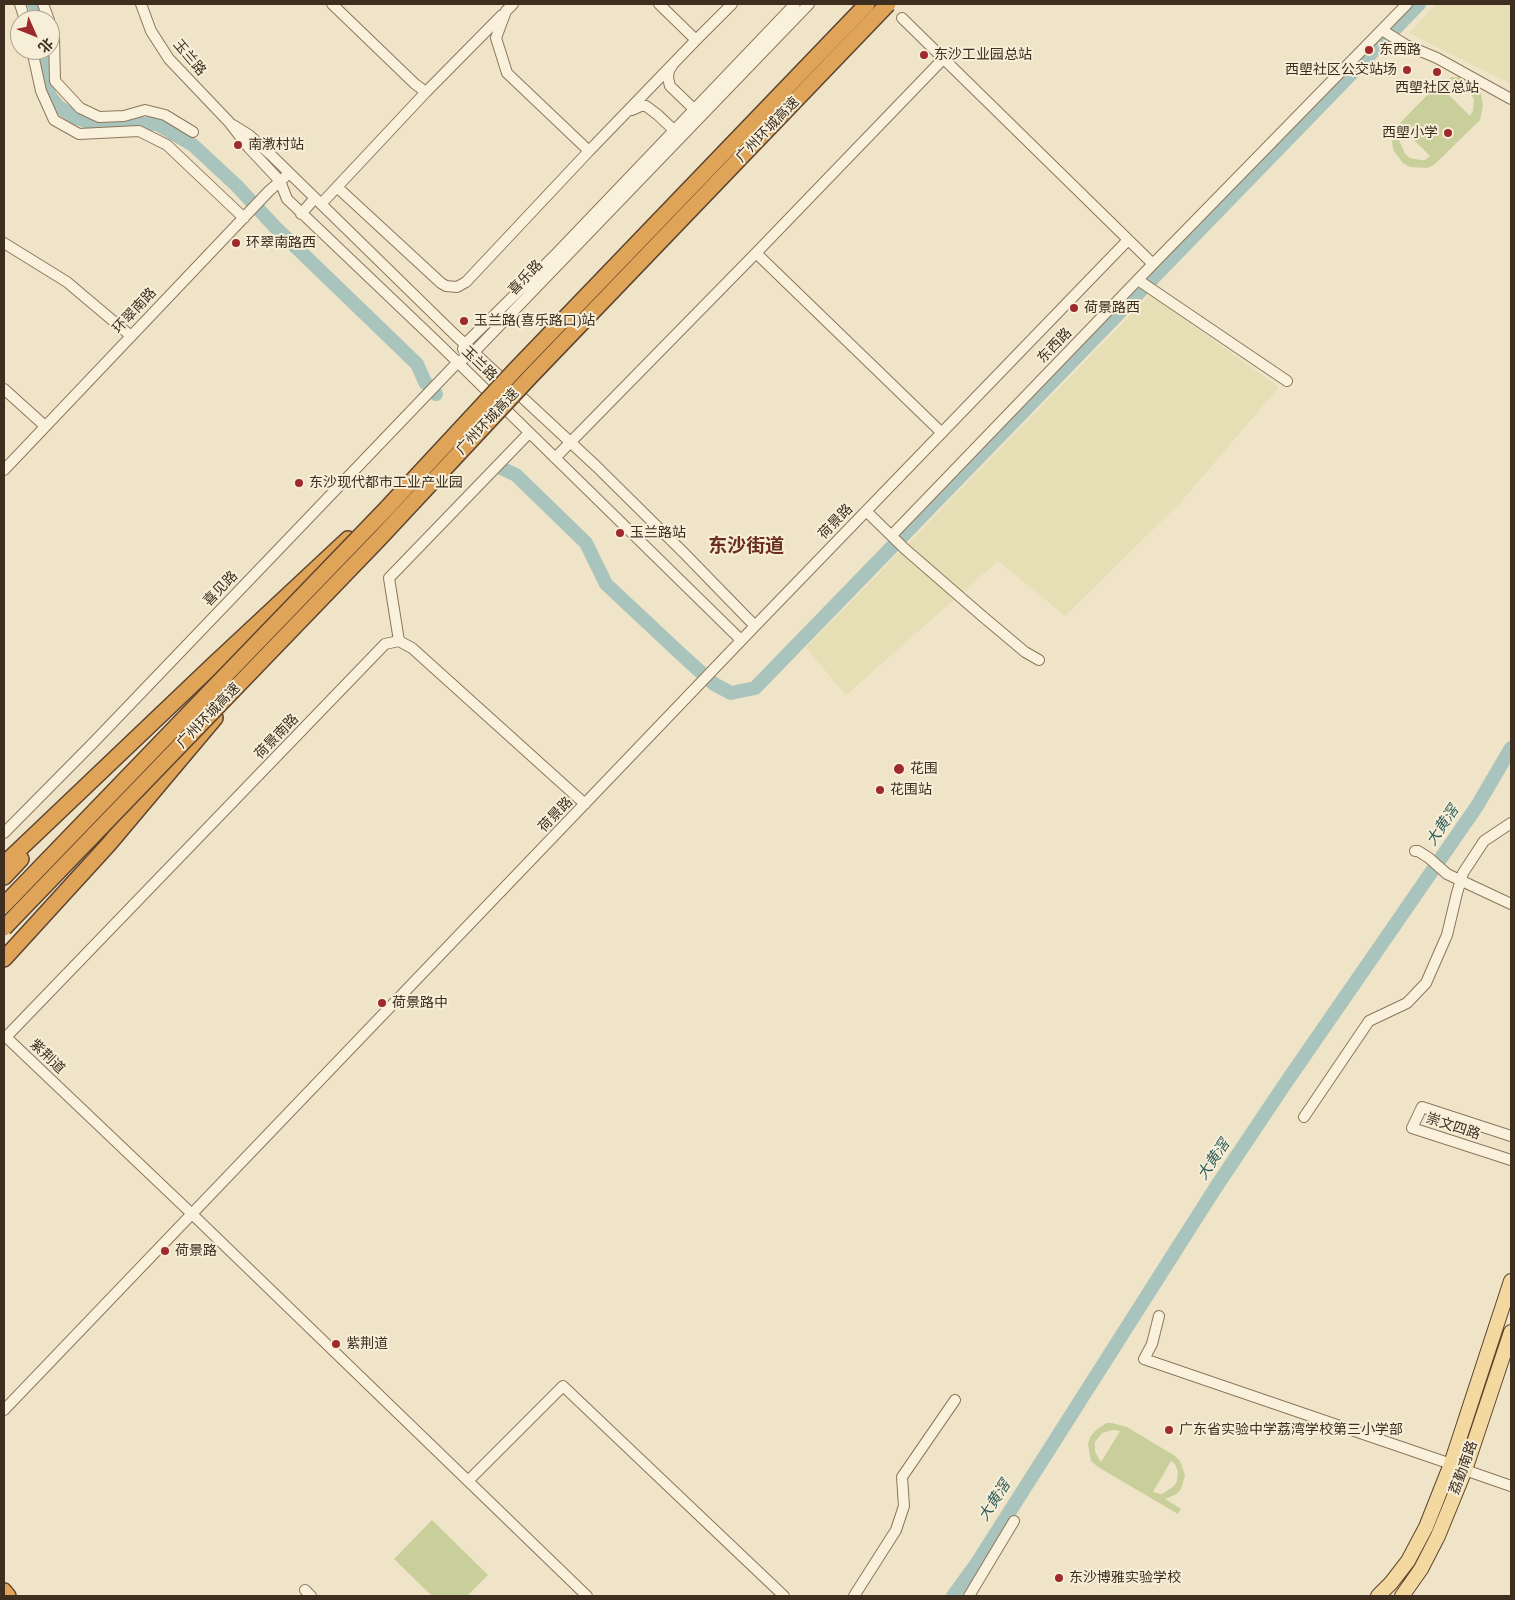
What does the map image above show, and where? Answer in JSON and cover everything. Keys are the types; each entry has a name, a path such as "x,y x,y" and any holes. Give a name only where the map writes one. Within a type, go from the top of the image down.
{"highway":[{"name":"广州环城高速","path":"4,905 419,474 514,370 867,4"},
{"name":"广州环城高速","path":"4,928 379,539 530,377 888,4"},
{"path":"4,864 212,666 419,474"},
{"path":"6,957 109,844 256,671 379,539"},
{"path":"4,877 152,723"},
{"path":"4,1591 8,1596"}],"main road":[{"name":"荔勤南路","path":"1378,1596 1399,1574 1417,1547 1426,1527 1451,1464 1511,1281"},
{"name":"荔勤南路","path":"1402,1596 1421,1569 1465,1470 1511,1332"}],"street":[{"name":"玉兰路","path":"140,4 151,31 169,59 229,122 249,148 280,181 287,199 301,214 458,363 741,640"},
{"path":"332,4 415,84 426,92"},
{"path":"659,4 696,40"},
{"path":"337,187 441,283 446,286 457,287 466,282 589,150 732,4"},
{"name":"喜乐路","path":"698,113 795,4"},
{"name":"喜乐路","path":"458,363 465,344 810,4"},
{"name":"东西路","path":"892,536 1153,264 1407,4"},
{"path":"301,214 337,187 426,92 510,7"},
{"path":"510,7 496,38 507,73 589,150"},
{"path":"902,18 1153,264"},
{"path":"1382,30 1406,44 1438,58 1511,99"},
{"path":"555,458 944,58"},
{"path":"34,60 41,91 54,120 80,134 139,131"},
{"path":"55,60 55,81 80,108 99,117 124,116 145,110 165,115 193,132"},
{"path":"676,61 669,70 670,86 698,113"},
{"path":"624,114 641,106 646,106 677,134"},
{"path":"124,116 139,131 167,145 246,216"},
{"name":"玉兰路","path":"229,122 249,135 290,174 684,553 755,626"},
{"name":"喜乐路","path":"458,363 474,352 677,134"},
{"name":"环翠南路","path":"4,470 269,191 290,174"},
{"name":"荷景路","path":"4,1410 741,640 1128,240"},
{"path":"4,243 67,282 131,336"},
{"path":"756,253 942,433"},
{"path":"1138,280 1287,381"},
{"name":"喜见路","path":"4,833 458,363"},
{"path":"4,390 45,426"},
{"path":"529,432 389,578 399,641 412,648 585,804"},
{"path":"866,511 905,548 1014,643 1039,660"},
{"name":"荷景南路","path":"6,1037 385,644 399,641"},
{"path":"1304,1117 1369,1021 1407,1003 1426,983 1447,935 1460,880 1484,841 1511,823"},
{"path":"1415,851 1429,858 1447,874 1511,904"},
{"name":"紫荆道","path":"6,1037 587,1596"},
{"name":"崇文四路","path":"1511,1136 1422,1107 1412,1128 1511,1160"},
{"path":"1159,1316 1152,1344 1144,1359 1451,1464"},
{"path":"468,1481 563,1386 784,1596"},
{"path":"854,1596 896,1530 904,1506 902,1477 955,1400"},
{"path":"1465,1470 1511,1486"},
{"path":"969,1596 1014,1521"}],"shaded area":[{"path":"1436,4 1511,4 1511,84 1409,33"},
{"path":"1150,295 1279,387 1181,502 1065,616 998,561 846,695 806,648"}],"green space":[{"path":"1452,77 1459,77 1474,85 1481,94 1483,106 1480,120 1434,165 1427,168 1410,167 1403,163 1394,151 1392,144 1394,129 1438,84","holes":["1455,83 1466,88 1474,99 1473,111 1470,116 1443,89","1403,129 1430,156 1425,160 1420,160 1410,158 1405,154 1399,140"]},
{"path":"1106,1423 1127,1427 1175,1456 1180,1461 1185,1475 1181,1489 1177,1494 1165,1499 1181,1509 1178,1514 1091,1461 1088,1444 1090,1437","holes":["1113,1430 1120,1431 1101,1462 1095,1452 1095,1442 1102,1433","1171,1461 1175,1464 1178,1472 1177,1481 1174,1486 1162,1494 1153,1492"]},
{"path":"432,1520 488,1575 467,1596 432,1596 394,1559"}],"waterway":[{"path":"34,4 37,10"},
{"path":"501,468 516,475 586,543 606,584 714,684 731,693 755,688 1419,4"},
{"path":"46,60 45,81 50,96 58,106 74,117 91,123 157,124 193,145 417,364 425,382 436,394"},
{"name":"大黄滘","path":"953,1596 977,1563 1216,1187 1477,806 1511,748"}],"place":[{"name":"东西路","path":"1369,50"},
{"name":"东沙工业园总站","path":"924,55"},
{"name":"西塱社区公交站场","path":"1407,70"},
{"name":"西塱社区总站","path":"1437,72"},
{"name":"西塱小学","path":"1448,133"},
{"name":"南漖村站","path":"238,145"},
{"name":"环翠南路西","path":"236,243"},
{"name":"荷景路西","path":"1074,308"},
{"name":"玉兰路(喜乐路口)站","path":"464,321"},
{"name":"东沙现代都市工业产业园","path":"299,483"},
{"name":"玉兰路站","path":"620,533"},
{"name":"花围","path":"899,769"},
{"name":"花围站","path":"880,790"},
{"name":"荷景路中","path":"382,1003"},
{"name":"荷景路","path":"165,1251"},
{"name":"紫荆道","path":"336,1344"},
{"name":"广东省实验中学荔湾学校第三小学部","path":"1169,1430"},
{"name":"东沙博雅实验学校","path":"1059,1578"}],"district":[{"name":"东沙街道","path":"746,547"}]}
